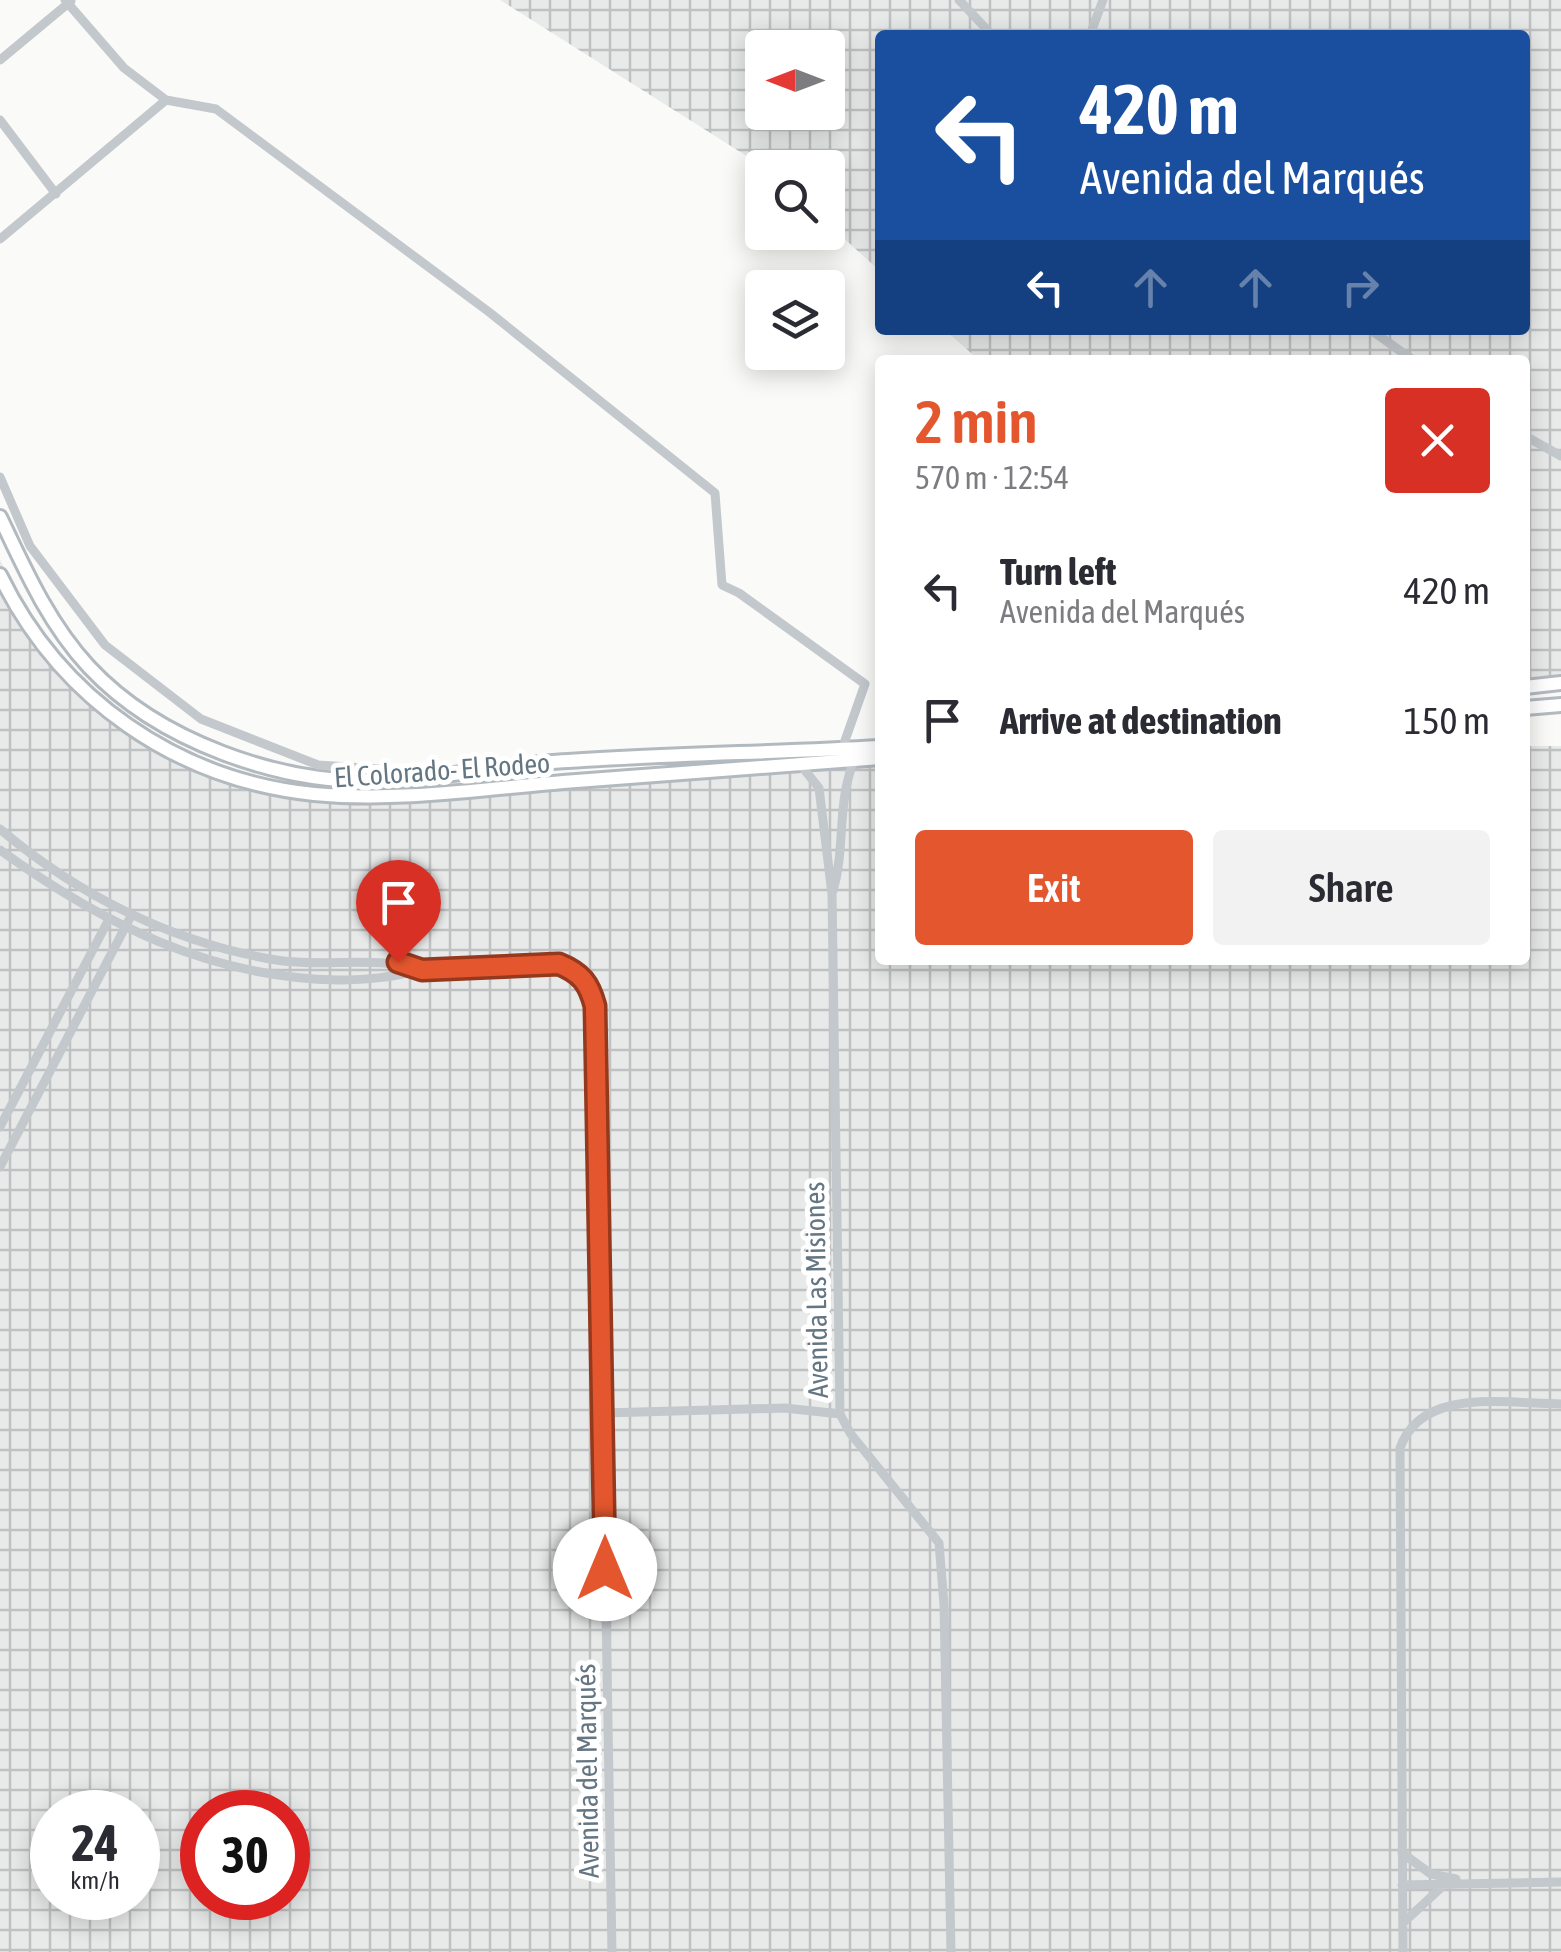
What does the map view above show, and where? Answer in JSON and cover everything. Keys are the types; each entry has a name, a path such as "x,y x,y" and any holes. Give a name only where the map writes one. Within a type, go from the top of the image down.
{"main road":[{"name":"El Colorado- El Rodeo","path":"0,518 50,617 90,669 136,708 192,738 268,767 319,779 379,781 567,760 875,747"},
{"name":"El Colorado- El Rodeo","path":"0,575 10,596 77,684 126,728 184,762 244,780 312,794 408,794 875,758"},
{"path":"1530,687 1561,684"},
{"path":"1530,705 1561,702"}],"street":[{"path":"959,0 987,30"},
{"path":"1091,30 1102,0"},
{"path":"0,60 69,1 124,68 166,100 216,108 489,312 714,493 722,585 739,592 865,684 842,749"},
{"path":"0,240 166,100"},
{"path":"0,120 56,194"},
{"path":"1378,335 1406,355"},
{"path":"1530,439 1561,456"},
{"path":"0,477 30,546 104,646 201,718 318,764 364,770 430,769 444,774"},
{"name":"Avenida Las Misiones","path":"832,894 839,870 839,818 854,760"},
{"name":"Avenida Las Misiones","path":"798,764 819,788 832,894 840,1414 850,1432 939,1543 944,1606 951,1952"},
{"name":"Avenida del Marqués","path":"0,829 131,916 230,949 277,960 398,962 422,970"},
{"path":"11,858 21,845"},
{"name":"Avenida del Marqués","path":"0,850 69,900 124,929 274,975 337,980 399,978 422,970 559,964 576,970 589,986 595,1006 612,1952"},
{"path":"0,1128 115,908"},
{"path":"0,1167 131,916"},
{"path":"226,963 230,949"},
{"path":"1403,1952 1400,1448 1407,1428 1432,1408 1561,1404"},
{"path":"604,1414 785,1408 840,1414"},
{"path":"1402,1853 1431,1874 1468,1882"},
{"path":"1402,1885 1561,1882"},
{"path":"1403,1923 1447,1883"}],"shaded area":[{"path":"500,0 1561,0 1561,679 1530,682 1530,355 973,355 951,335 1530,335 1530,30 875,30 875,266 845,239 845,150 745,150 745,155"},
{"path":"0,560 40,637 77,685 184,762 312,794 426,793 875,757 875,965 1530,965 1530,746 1561,746 1561,1952 0,1952"}],"route":[{"path":"398,962 422,970 559,964 576,970 589,986 595,1006 605,1569"}]}
